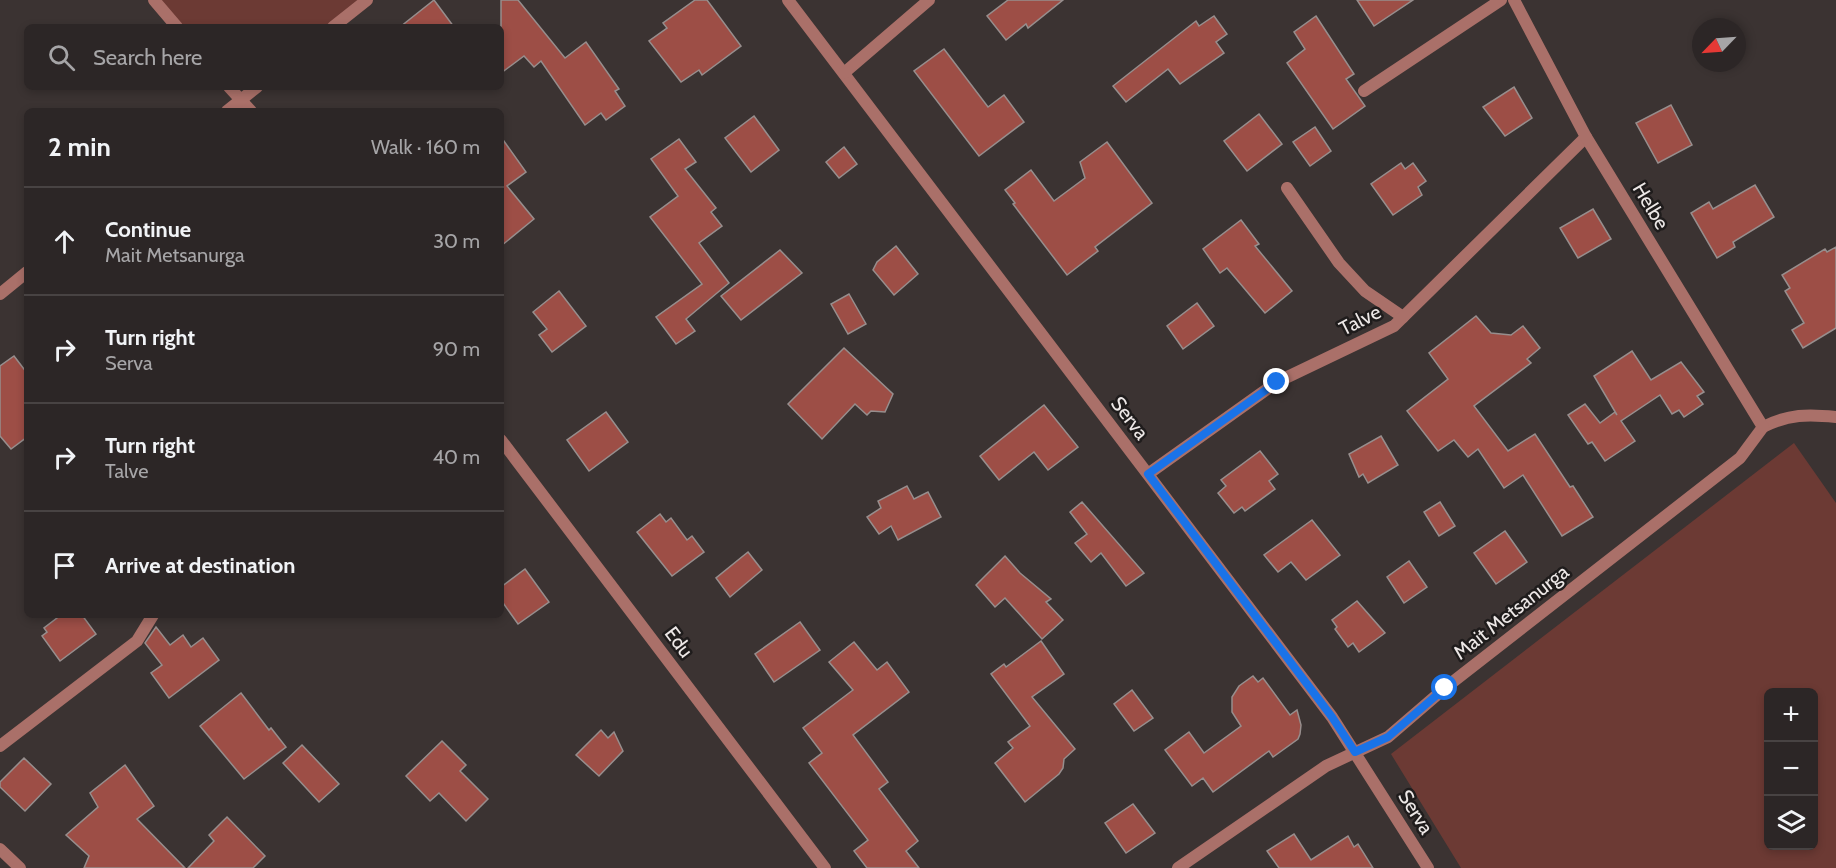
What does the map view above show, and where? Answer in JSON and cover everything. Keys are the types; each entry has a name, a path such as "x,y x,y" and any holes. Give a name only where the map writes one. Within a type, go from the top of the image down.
{"street":[{"path":"154,0 174,24"},
{"path":"337,24 366,0"},
{"name":"Serva","path":"788,0 1332,717 1428,868"},
{"path":"844,73 929,0"},
{"path":"1364,91 1501,0"},
{"name":"Helbe","path":"1514,0 1586,137 1763,427"},
{"path":"232,90 248,108"},
{"path":"231,108 253,90"},
{"name":"Talve","path":"1148,474 1277,382 1394,326 1586,137"},
{"path":"1287,188 1340,263 1365,291 1403,317"},
{"path":"0,294 24,274"},
{"path":"1763,427 1780,419 1807,414 1836,417"},
{"name":"Mait Metsanurga","path":"1178,868 1326,766 1388,737 1445,688 1740,458 1763,427"},
{"name":"Edu","path":"504,444 825,868"},
{"path":"0,746 137,641 151,618"},
{"path":"0,849 20,868"}],"shaded area":[{"path":"154,0 367,0 337,24 174,24"},
{"path":"1794,443 1836,503 1836,868 1461,868 1391,754"}],"building":[{"path":"434,0 452,24 404,24"},
{"path":"501,0 518,0 565,58 586,42 619,89 615,91 625,106 606,120 601,113 585,125 541,61 534,67 524,56 504,71 504,24 501,24"},
{"path":"695,0 707,0 741,46 702,75 699,70 681,82 649,41 667,28 663,23"},
{"path":"1008,0 1063,0 1028,28 1026,24 1006,40 987,16"},
{"path":"1357,0 1413,0 1374,26"},
{"path":"1214,16 1227,34 1216,42 1224,53 1180,84 1168,69 1126,102 1113,86 1196,21 1199,26"},
{"path":"1316,16 1354,74 1346,79 1365,106 1333,129 1287,63 1305,49 1294,32"},
{"path":"944,49 988,107 1004,95 1024,122 979,156 914,71"},
{"path":"1514,87 1532,118 1505,136 1483,107"},
{"path":"1671,105 1692,145 1658,163 1636,123"},
{"path":"1259,114 1282,144 1247,171 1224,141"},
{"path":"754,116 779,150 751,172 725,138"},
{"path":"1315,127 1331,151 1310,166 1293,142"},
{"path":"679,139 696,162 685,169 716,208 711,212 722,226 699,243 729,283 686,319 695,331 676,344 656,317 702,284 650,217 678,196 651,159"},
{"path":"504,141 526,172 507,186 534,219 504,244"},
{"path":"1107,142 1152,203 1095,247 1098,251 1067,275 1005,190 1031,170 1054,201 1085,178 1080,162"},
{"path":"844,147 857,164 839,178 826,162"},
{"path":"1401,163 1405,169 1413,163 1426,181 1418,187 1422,195 1393,215 1371,184"},
{"path":"1755,185 1774,217 1733,242 1735,247 1717,258 1691,213 1709,202 1713,209"},
{"path":"1593,209 1611,239 1578,258 1560,228"},
{"path":"1241,220 1259,244 1255,246 1292,291 1265,313 1227,268 1220,273 1203,249"},
{"path":"896,246 918,274 894,295 873,270 877,262"},
{"path":"1836,247 1836,328 1803,348 1792,330 1804,323 1785,291 1790,288 1782,275 1825,249 1827,252"},
{"path":"780,250 802,273 741,320 721,296"},
{"path":"559,291 586,326 552,352 539,335 547,329 533,312"},
{"path":"849,294 866,324 848,334 831,304"},
{"path":"1197,303 1214,326 1183,349 1167,326"},
{"path":"1476,316 1491,333 1511,335 1523,326 1540,348 1527,359 1531,363 1474,406 1508,451 1535,434 1570,487 1573,486 1593,517 1562,536 1523,475 1504,488 1478,449 1468,457 1454,440 1438,451 1407,411 1448,379 1429,353"},
{"path":"844,348 893,394 885,412 871,411 867,415 855,404 822,439 788,404"},
{"path":"1632,351 1651,380 1681,362 1704,392 1697,396 1703,404 1684,417 1679,410 1672,414 1660,395 1621,421 1635,441 1605,461 1592,442 1588,444 1568,415 1585,404 1600,423 1615,412 1617,415 1594,376"},
{"path":"14,356 24,369 24,439 11,449 0,436 0,366"},
{"path":"1044,405 1078,447 1048,470 1034,452 999,480 980,456"},
{"path":"606,412 628,442 589,471 567,440"},
{"path":"1381,436 1398,465 1368,483 1363,474 1359,477 1349,454"},
{"path":"1260,451 1278,474 1269,481 1275,489 1245,511 1242,507 1234,513 1218,493 1226,486 1221,480"},
{"path":"907,486 914,499 928,492 941,517 898,540 891,526 879,534 867,517 881,508 878,501"},
{"path":"1082,502 1144,573 1126,586 1101,553 1091,562 1075,543 1087,534 1070,512"},
{"path":"1440,502 1455,526 1439,536 1424,512"},
{"path":"660,514 666,522 671,518 687,540 692,536 704,552 672,576 637,532"},
{"path":"1312,520 1340,555 1306,580 1291,562 1278,572 1264,555"},
{"path":"1505,531 1527,562 1496,584 1474,553"},
{"path":"748,552 762,570 730,597 716,578"},
{"path":"1005,556 1020,573 1051,599 1046,602 1063,620 1042,639 1005,598 995,607 976,585"},
{"path":"1409,561 1427,587 1404,603 1387,577"},
{"path":"525,569 549,602 518,624 504,604 504,585"},
{"path":"1357,601 1385,633 1359,652 1353,643 1348,647 1335,629 1337,627 1332,620"},
{"path":"57,618 84,618 96,634 60,661 42,636 47,632 44,628"},
{"path":"800,622 820,650 774,682 755,654"},
{"path":"156,627 170,645 183,635 191,647 203,638 219,660 169,698 151,673 162,665 145,643"},
{"path":"1041,641 1064,674 1032,697 1075,749 1064,759 1063,768 1059,774 1025,802 995,763 1013,748 1008,742 1030,726 991,674 1004,664 1006,667"},
{"path":"854,642 877,670 887,662 909,692 853,735 888,782 879,789 918,841 906,851 919,868 867,868 854,851 868,840 809,763 822,753 803,728 853,690 829,662"},
{"path":"1253,676 1258,682 1263,678 1290,715 1297,710 1301,725 1298,739 1273,757 1269,751 1213,792 1203,778 1192,786 1165,750 1189,732 1204,753 1241,726 1232,712 1232,697 1239,686"},
{"path":"1132,690 1153,718 1134,731 1114,704"},
{"path":"241,693 269,730 271,728 286,747 244,779 200,726"},
{"path":"601,730 608,738 614,732 623,751 599,776 576,755"},
{"path":"442,741 466,765 460,771 488,799 466,821 439,793 430,801 406,776"},
{"path":"302,745 339,784 319,802 283,763"},
{"path":"24,758 51,784 25,811 0,787 0,782"},
{"path":"125,765 154,806 137,819 185,868 84,868 89,856 66,835 98,807 90,793"},
{"path":"1133,804 1155,833 1126,853 1105,823"},
{"path":"227,817 265,856 253,868 188,868 214,841 209,835"},
{"path":"1294,834 1311,860 1348,836 1354,847 1358,844 1373,868 1279,868 1267,851"}],"route":[{"path":"1277,382 1148,474 1332,717 1355,752 1388,737 1445,688"}]}
